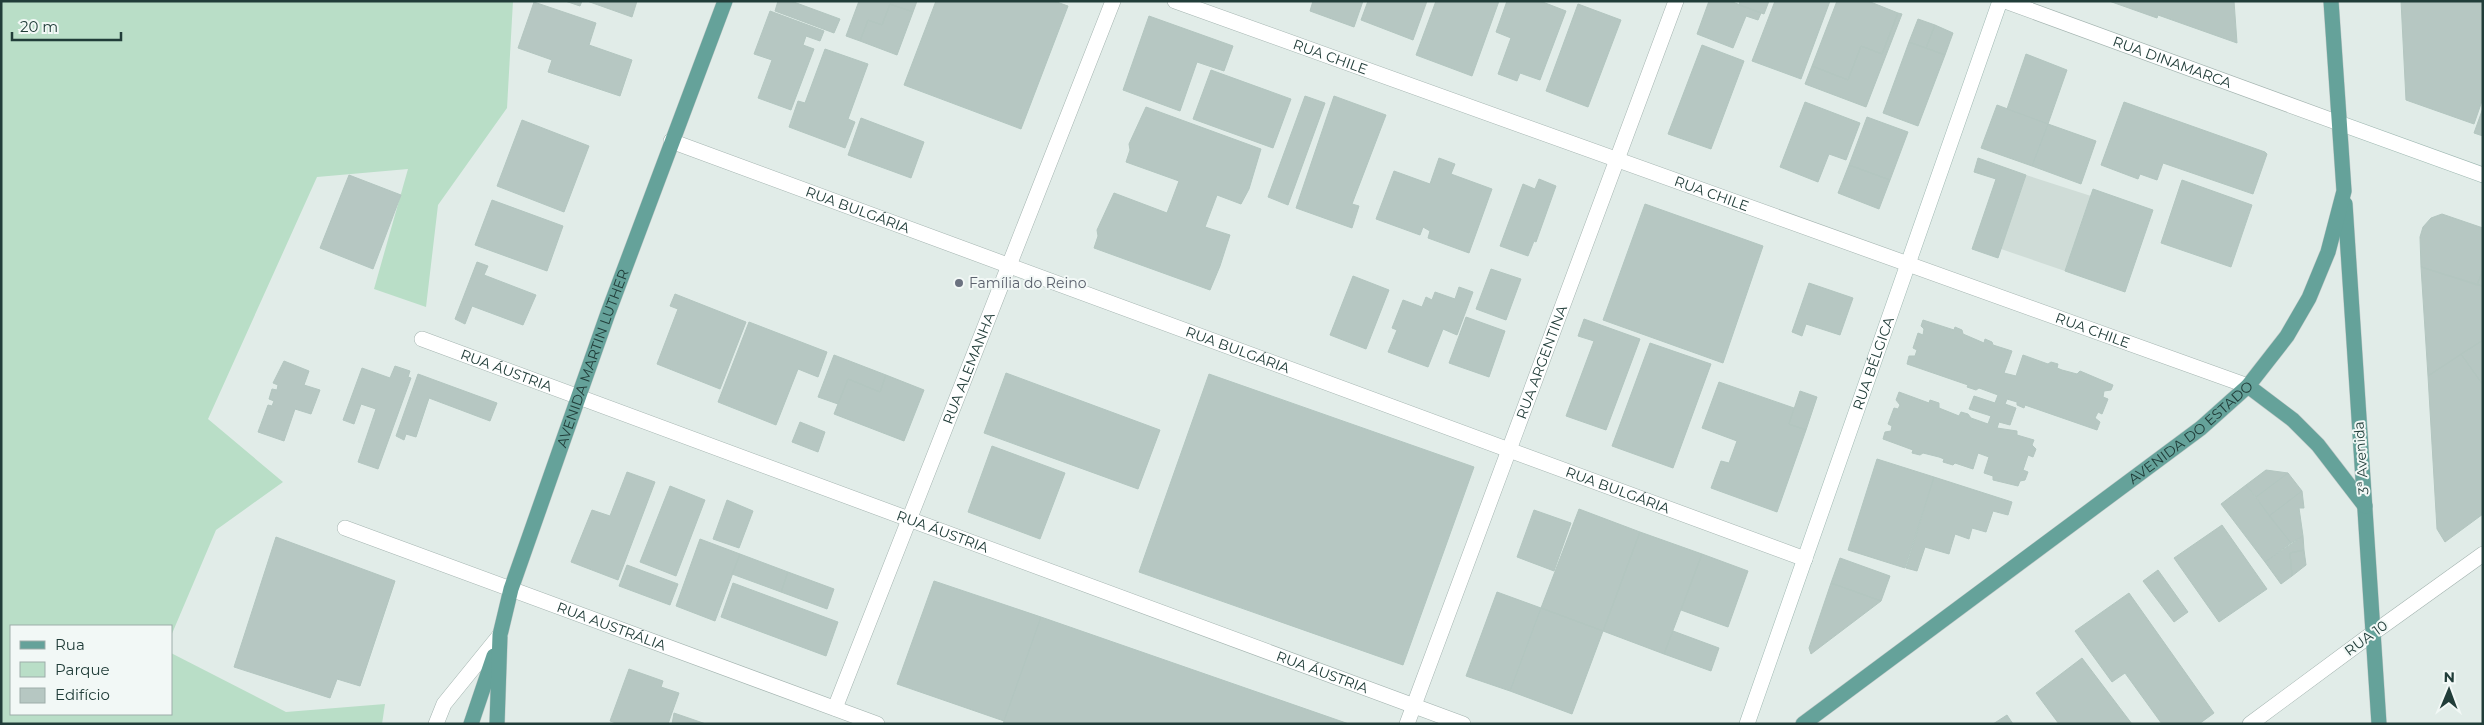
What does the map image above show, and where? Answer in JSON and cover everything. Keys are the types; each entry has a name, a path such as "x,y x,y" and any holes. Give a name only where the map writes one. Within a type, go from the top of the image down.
{"main road":[{"name":"AVENIDA MARTIN LUTHER","path":"497,724 500,635 511,589 671,141 725,1"},
{"name":"AVENIDA DO ESTADO","path":"1803,724 2194,434 2248,386 2286,336 2309,298 2328,252 2344,191 2331,1"},
{"name":"3ª Avenida","path":"2344,191 2379,724"},
{"path":"2248,386 2293,420 2318,445 2365,506"},
{"path":"472,724 500,635"}],"street":[{"name":"RUA ALEMANHA","path":"835,708 1113,1"},
{"name":"RUA CHILE","path":"1175,1 2248,386"},
{"name":"RUA ARGENTINA","path":"1406,724 1676,1"},
{"name":"RUA BÉLGICA","path":"1747,724 2000,1"},
{"name":"RUA DINAMARCA","path":"2005,1 2483,174"},
{"name":"RUA BULGÁRIA","path":"671,141 1805,558"},
{"name":"RUA ÁUSTRIA","path":"422,340 1463,724"},
{"name":"RUA AUSTRÁLIA","path":"345,528 878,724"},
{"name":"RUA 10","path":"2250,724 2483,554"},
{"path":"436,724 444,704 500,635"}],"shaded area":[{"path":"2026,175 2091,196 2065,271 2001,249"}],"green space":[{"path":"1,1 513,1 507,108 438,205 426,307 374,289 408,169 317,177 208,419 283,482 216,530 172,634 172,625 10,625 10,715 172,715 172,654 286,712 385,704 382,724 1,724"}],"building":[{"path":"565,1 582,1 580,6"},
{"path":"587,1 637,1 632,17"},
{"path":"778,1 791,1 840,19 834,33 775,11"},
{"path":"859,1 917,1 913,12 890,4 882,25 868,20 860,41 846,36"},
{"path":"936,1 1054,1 1068,6 1021,129 904,85"},
{"path":"1313,1 1363,1 1354,27 1310,11"},
{"path":"1368,1 1427,1 1413,40 1361,20"},
{"path":"1436,1 1499,1 1472,76 1416,55"},
{"path":"1507,1 1540,1 1566,11 1540,80 1520,73 1517,81 1498,74 1511,38 1496,32"},
{"path":"1709,1 1730,1 1761,13 1758,20 1746,16 1733,48 1697,34"},
{"path":"1740,1 1769,1 1764,14 1739,5"},
{"path":"1775,1 1830,1 1801,79 1752,61"},
{"path":"1837,1 1868,1 1898,13 1882,54 1861,46 1848,80 1812,66"},
{"path":"2109,1 2234,1 2237,43 2158,15 2157,18"},
{"path":"2401,1 2483,1 2483,98 2474,124 2406,100"},
{"path":"534,2 596,23 589,45 632,60 620,96 548,72 552,60 518,48"},
{"path":"890,4 913,12 897,55 860,41 868,20 882,25"},
{"path":"1578,4 1621,20 1588,107 1546,91"},
{"path":"770,11 824,31 820,41 806,36 803,45 814,49 791,110 758,98 772,60 754,54"},
{"path":"1898,13 1902,14 1866,107 1805,84 1812,66 1848,80 1861,46 1882,54"},
{"path":"1149,16 1233,46 1224,71 1197,62 1180,111 1123,90"},
{"path":"1918,19 1935,25 1926,48 1909,42"},
{"path":"1935,25 1953,33 1945,55 1926,48"},
{"path":"1909,42 1945,55 1918,126 1883,113"},
{"path":"1702,45 1744,61 1711,149 1668,134"},
{"path":"825,49 868,64 848,119 855,122 845,148 789,127 798,101 805,103"},
{"path":"2026,54 2067,70 2048,124 2007,109"},
{"path":"1211,70 1291,99 1273,148 1193,119"},
{"path":"1305,96 1325,103 1288,205 1268,197"},
{"path":"1334,96 1386,115 1352,204 1359,206 1352,228 1296,208"},
{"path":"1805,102 1860,123 1846,160 1829,154 1818,182 1780,167"},
{"path":"2124,102 2265,152 2267,154 2253,194 2163,163 2157,180 2140,174 2138,179 2101,165"},
{"path":"1997,105 2048,124 2032,166 1981,148"},
{"path":"1146,107 1261,149 1249,189 1241,204 1217,195 1205,227 1230,235 1210,290 1094,248 1098,236 1097,230 1114,193 1167,213 1179,181 1126,162 1130,150 1129,144"},
{"path":"2483,108 2483,136 2474,133"},
{"path":"1867,117 1908,132 1890,180 1849,165"},
{"path":"861,118 924,142 911,178 848,155"},
{"path":"522,120 589,146 564,212 497,186"},
{"path":"2048,124 2096,141 2081,184 2032,166"},
{"path":"1439,158 1455,164 1451,174 1492,189 1469,253 1428,238 1430,231 1423,227 1420,235 1376,219 1394,171 1430,184"},
{"path":"1978,158 2026,175 1998,258 1972,249 1996,179 1974,172"},
{"path":"1849,165 1890,180 1879,209 1838,193"},
{"path":"349,175 401,195 373,269 320,248"},
{"path":"1539,179 1556,186 1536,242 1534,241 1528,256 1500,246 1523,184 1535,189"},
{"path":"2182,180 2252,205 2231,267 2161,243"},
{"path":"2093,189 2153,210 2125,292 2065,271"},
{"path":"492,200 563,226 547,271 475,245"},
{"path":"1645,204 1763,246 1723,363 1603,320"},
{"path":"2442,214 2483,228 2483,270 2477,285 2421,267 2420,237 2423,227 2431,218"},
{"path":"477,262 488,266 484,275 536,295 523,325 472,306 465,324 455,319"},
{"path":"2421,267 2483,286 2483,340 2428,376"},
{"path":"1491,269 1521,279 1506,320 1476,309"},
{"path":"2483,270 2483,286 2477,285"},
{"path":"1353,276 1389,290 1366,349 1330,335"},
{"path":"1809,283 1853,298 1840,335 1806,324 1802,336 1792,332"},
{"path":"1459,287 1473,292 1457,335 1443,329 1428,367 1388,352 1397,330 1392,328 1403,300 1422,307 1426,297 1432,300 1435,292 1455,299"},
{"path":"675,294 746,322 720,389 657,364 678,309 670,306"},
{"path":"1466,317 1505,331 1489,377 1449,363"},
{"path":"1584,319 1640,339 1606,430 1566,416 1594,341 1578,336"},
{"path":"1923,320 1954,330 1955,327 1962,330 1963,334 1984,343 1985,339 1992,342 1993,345 2012,351 2004,373 2016,376 2023,355 2048,364 2051,362 2058,364 2057,368 2062,370 2077,374 2080,371 2113,385 2111,390 2104,391 2103,397 2108,399 2102,414 2098,412 2095,418 2100,422 2097,430 2025,405 2024,408 2017,405 2017,402 2007,399 2005,404 2016,408 2010,425 1999,422 1997,428 2017,431 2017,435 2034,440 2032,445 2036,449 2033,457 2028,455 2023,470 2028,472 2025,480 2020,481 2018,486 1993,480 1993,476 1984,473 1989,457 1978,453 1973,469 1955,463 1953,465 1943,462 1944,459 1939,457 1923,453 1920,455 1912,453 1913,450 1883,439 1885,432 1891,431 1892,426 1888,424 1894,408 1898,409 1900,405 1896,400 1899,392 1929,403 1930,400 1939,403 1939,408 1959,416 1961,412 1968,414 1971,418 1988,424 1991,416 1969,409 1974,396 1995,403 1998,395 1979,388 1976,390 1967,387 1968,385 1907,364 1909,356 1915,356 1917,350 1913,348 1918,333 1923,335 1924,329 1921,326"},
{"path":"749,322 827,352 818,377 798,369 776,425 718,402"},
{"path":"2483,340 2483,385 2461,354"},
{"path":"1650,343 1711,364 1673,468 1612,446"},
{"path":"2461,354 2483,385 2483,514 2445,542 2437,529 2428,376"},
{"path":"834,355 886,375 880,392 848,379 838,404 818,397"},
{"path":"284,361 309,371 304,385 320,390 311,414 295,409 284,441 258,432 268,405 272,406 274,401 269,399 272,389 277,390 278,385 273,383"},
{"path":"395,366 410,371 408,377 411,378 378,469 358,462 376,409 361,404 354,424 343,420 362,368 390,378"},
{"path":"1006,373 1160,430 1138,489 984,433"},
{"path":"418,374 497,403 490,421 429,398 416,437 406,434 404,440 396,436"},
{"path":"1209,374 1474,467 1403,665 1139,572"},
{"path":"886,375 924,390 904,441 834,414 848,379 880,392"},
{"path":"1719,382 1794,408 1789,424 1806,430 1777,512 1711,488 1721,461 1729,463 1737,441 1702,428"},
{"path":"1800,391 1817,397 1806,430 1789,424"},
{"path":"800,422 825,432 818,452 792,442"},
{"path":"992,446 1065,473 1040,539 968,512"},
{"path":"1877,459 1934,477 1905,568 1848,550"},
{"path":"2266,470 2288,473 2256,497 2246,485"},
{"path":"627,472 655,482 618,580 571,562 592,510 610,516"},
{"path":"2288,473 2302,491 2269,516 2256,497"},
{"path":"1934,477 2012,502 2008,515 1993,511 1986,532 1972,528 1969,539 1955,534 1949,554 1925,547 1917,571 1906,568"},
{"path":"2246,485 2291,543 2265,562 2221,504"},
{"path":"670,486 705,500 676,576 640,562"},
{"path":"2302,491 2304,508 2299,508 2303,536 2291,543 2269,516"},
{"path":"727,500 753,511 739,548 713,539"},
{"path":"1579,509 1640,532 1603,631 1541,608"},
{"path":"1534,510 1571,523 1554,571 1517,557"},
{"path":"2222,525 2267,589 2219,622 2174,558"},
{"path":"1640,532 1702,554 1664,654 1603,631"},
{"path":"2303,536 2304,550 2290,553 2292,576 2281,584 2265,562"},
{"path":"276,537 395,581 360,686 337,679 330,698 234,667"},
{"path":"700,539 740,554 715,621 676,606"},
{"path":"2304,550 2306,565 2292,576 2290,553"},
{"path":"740,554 788,572 781,592 732,574"},
{"path":"1702,554 1748,571 1728,627 1681,610"},
{"path":"1840,558 1890,576 1881,601 1831,583"},
{"path":"627,565 678,584 670,605 619,586"},
{"path":"2158,570 2188,612 2174,622 2143,581"},
{"path":"788,572 834,589 827,609 781,592"},
{"path":"934,581 1041,617 1004,721 897,684"},
{"path":"733,583 838,622 826,656 721,617"},
{"path":"1831,583 1881,601 1811,654 1809,648"},
{"path":"1497,592 1541,608 1510,691 1466,676"},
{"path":"2129,593 2214,713 2199,724 2162,724 2125,673 2112,682 2075,631"},
{"path":"1541,608 1603,631 1572,714 1510,691"},
{"path":"1041,617 1349,724 1003,724"},
{"path":"1673,631 1719,648 1711,671 1664,654"},
{"path":"2082,658 2132,724 2059,724 2036,693"},
{"path":"629,669 663,681 661,687 679,693 668,724 619,724 610,721"},
{"path":"674,713 706,724 672,724"},
{"path":"2007,715 2013,724 1993,724"}],"place":[{"name":"Família do Reino","path":"959,283"}]}
